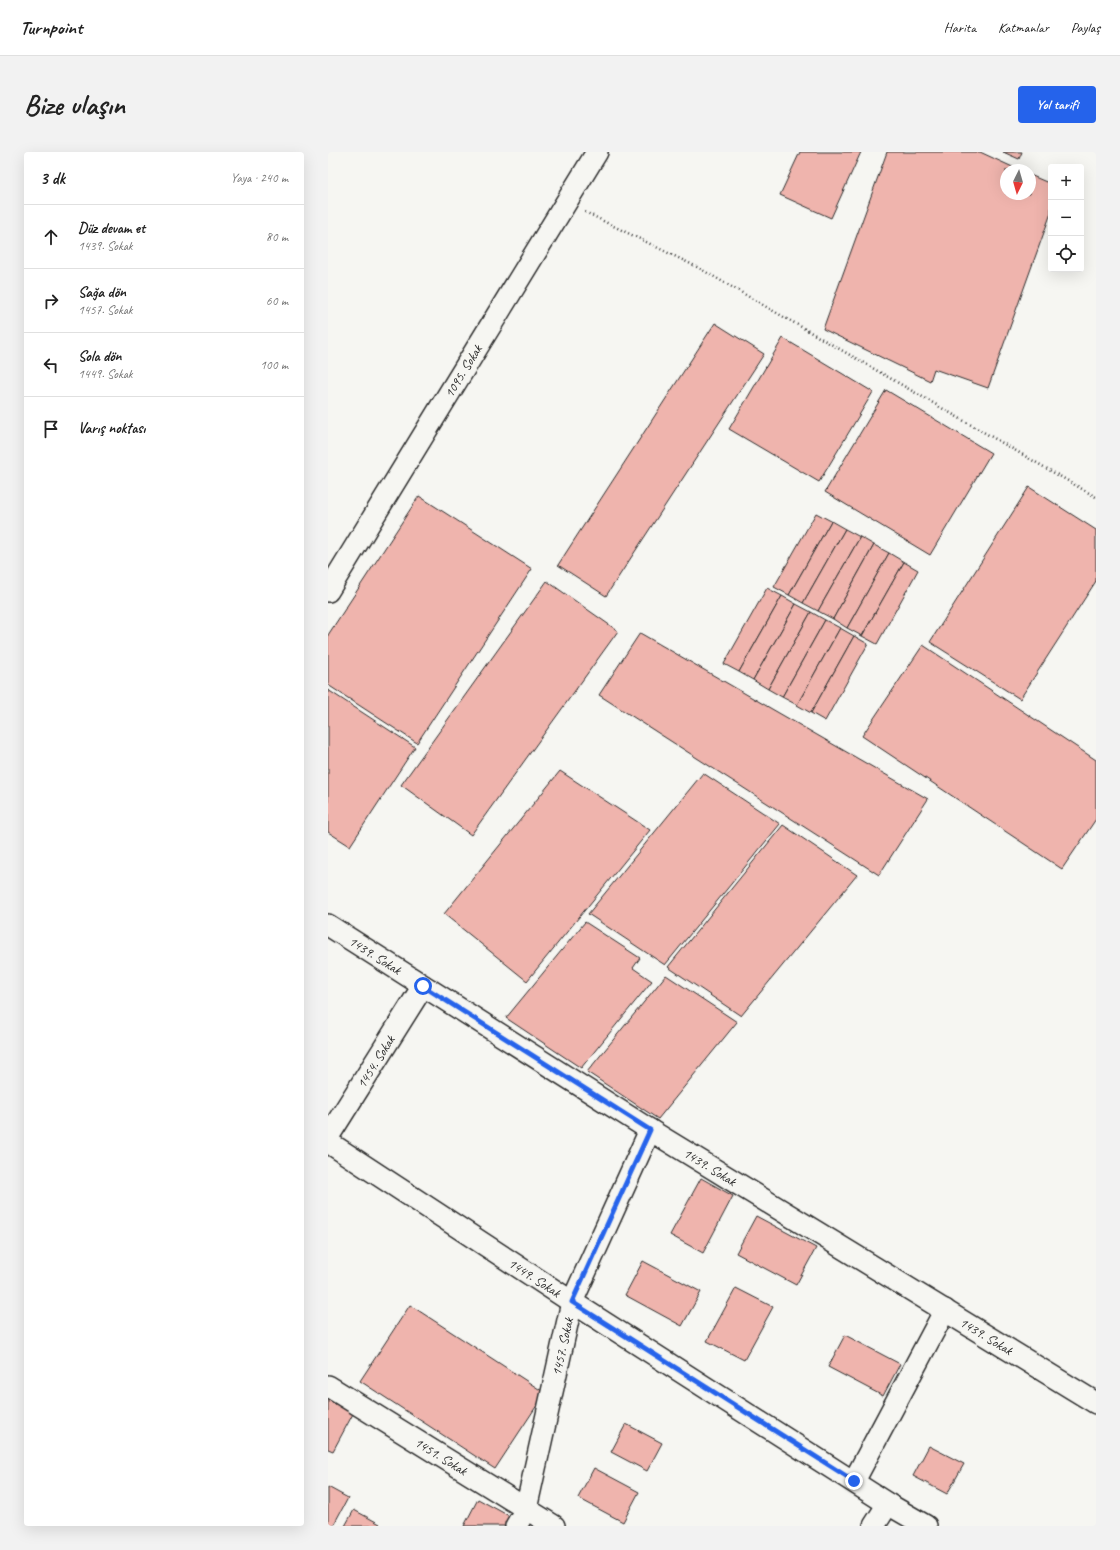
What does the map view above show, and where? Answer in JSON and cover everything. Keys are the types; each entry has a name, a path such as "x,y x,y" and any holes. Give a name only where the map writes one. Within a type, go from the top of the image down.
{"street":[{"name":"1095. Sokak","path":"328,591 598,152"},
{"name":"1439. Sokak","path":"328,925 650,1130 1096,1403"},
{"name":"1454. Sokak","path":"328,1137 423,986"},
{"name":"1457. Sokak","path":"521,1517 572,1302 650,1130"},
{"name":"1449. Sokak","path":"328,1142 572,1302 888,1504 926,1526"},
{"path":"854,1481 945,1310"},
{"name":"1451. Sokak","path":"328,1386 521,1517 554,1526"},
{"path":"874,1526 888,1504"}],"path":[{"path":"567,203 699,268 1096,497"}],"building":[{"path":"800,152 861,152 831,218 780,195"},
{"path":"887,152 980,152 1006,164 1000,164 1000,200 1036,200 1036,178 1048,183 1048,221 988,388 934,369 930,381 823,329"},
{"path":"1003,152 1022,152 1019,159"},
{"path":"715,323 764,354 606,596 558,565"},
{"path":"783,338 873,392 819,482 729,429"},
{"path":"886,390 991,453 930,555 825,492"},
{"path":"1029,487 1096,530 1096,581 1020,699 930,642"},
{"path":"419,496 532,569 417,743 328,685 328,635"},
{"path":"816,513 831,521 789,595 774,587"},
{"path":"831,521 845,529 803,603 789,595"},
{"path":"845,529 860,537 818,611 803,603"},
{"path":"860,537 874,545 833,619 818,611"},
{"path":"874,545 889,553 847,628 833,619"},
{"path":"889,553 904,562 862,636 847,628"},
{"path":"904,562 918,570 877,644 862,636"},
{"path":"547,581 618,631 471,835 401,785"},
{"path":"767,588 782,596 739,672 724,664"},
{"path":"782,596 796,604 753,680 739,672"},
{"path":"796,604 811,612 768,689 753,680"},
{"path":"811,612 825,620 782,697 768,689"},
{"path":"825,620 840,628 797,705 782,697"},
{"path":"840,628 854,636 811,713 797,705"},
{"path":"640,633 928,799 879,875 599,695"},
{"path":"854,636 868,644 825,721 811,713"},
{"path":"923,645 1096,760 1096,819 1062,869 862,736"},
{"path":"328,690 415,747 350,846 328,832"},
{"path":"560,771 650,830 527,981 444,914"},
{"path":"703,773 780,824 665,965 588,914"},
{"path":"783,825 857,875 741,1016 668,967"},
{"path":"585,922 640,958 633,968 652,981 581,1068 506,1018"},
{"path":"666,975 737,1022 658,1119 587,1072"},
{"path":"701,1178 733,1196 703,1253 670,1235"},
{"path":"756,1216 816,1248 796,1285 736,1253"},
{"path":"643,1261 701,1292 682,1326 625,1295"},
{"path":"736,1288 773,1307 744,1360 707,1341"},
{"path":"410,1305 545,1393 495,1469 360,1381"},
{"path":"845,1335 900,1364 883,1396 828,1367"},
{"path":"328,1399 354,1412 333,1451 328,1449"},
{"path":"626,1424 662,1443 647,1471 611,1452"},
{"path":"929,1446 964,1464 947,1494 913,1476"},
{"path":"594,1468 639,1492 623,1522 578,1498"},
{"path":"328,1487 348,1498 333,1526 328,1526"},
{"path":"478,1499 511,1517 506,1526 464,1526"},
{"path":"354,1510 380,1524 378,1526 345,1526"}],"route":[{"path":"423,986 650,1130 572,1302 854,1481"}]}
